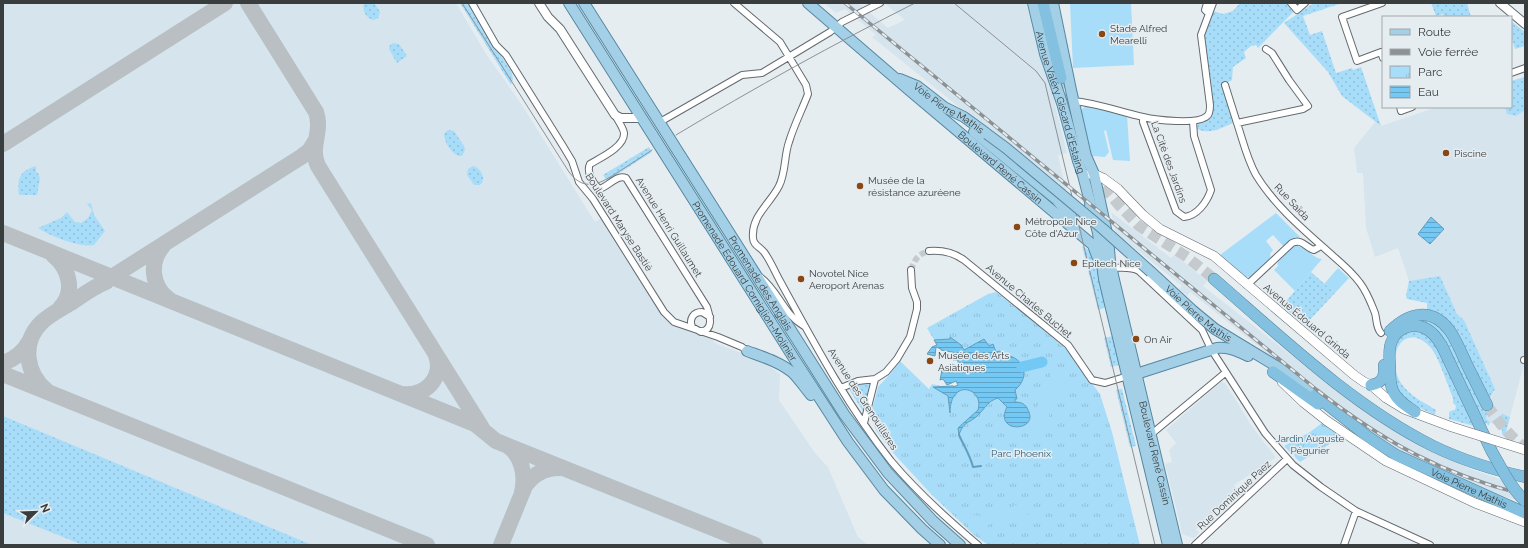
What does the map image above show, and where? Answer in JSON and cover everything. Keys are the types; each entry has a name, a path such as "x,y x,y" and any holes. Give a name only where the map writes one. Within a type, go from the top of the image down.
{"highway":[{"path":"1042,3 1061,78"},
{"path":"1214,279 1340,386 1388,420 1434,446 1466,460 1525,477"},
{"path":"1377,387 1385,373 1384,346 1390,331 1410,316 1422,314 1432,316 1440,321 1449,330 1487,405"},
{"path":"1415,412 1398,399 1393,391 1390,381 1389,353 1391,342 1397,333 1400,330 1414,325 1421,326 1429,330 1442,346 1491,450 1515,491 1525,501"},
{"path":"1273,372 1350,428 1367,436"},
{"name":"Voie Pierre Mathis","path":"1315,395 1367,436 1396,455 1525,513"}],"main road":[{"name":"Promenade des Anglais","path":"584,3 666,119 682,156 837,402 870,449 906,492 960,545"},
{"name":"Boulevard René Cassin","path":"808,3 1093,245 1132,375"},
{"name":"Avenue Valéry Giscard d'Estaing","path":"1033,3 1045,54 1062,103 1090,202"},
{"name":"Avenue Valéry Giscard d'Estaing","path":"1053,3 1086,156 1094,174"},
{"name":"Promenade Edouard Corniglion-Molinier","path":"570,5 848,442 884,490 940,545"},
{"name":"Voie Pierre Mathis","path":"896,78 917,86 944,107 964,117 1006,148 1103,228 1192,310 1215,329 1281,369 1315,395"},
{"path":"1062,103 1073,101"},
{"path":"642,118 656,125 670,144 682,156"},
{"name":"Boulevard René Cassin","path":"974,132 1057,200 1068,215 1075,218 1082,216 1087,213 1090,202"},
{"name":"Boulevard René Cassin","path":"1094,174 1108,238 1111,268 1132,375 1147,438 1177,545"},
{"path":"1083,176 1094,174"},
{"name":"Avenue Édouard Grinda","path":"1094,174 1103,178 1118,189 1143,215 1160,229 1209,253 1354,375 1364,382 1377,387 1386,398 1404,408 1452,427 1525,450"},
{"name":"Boulevard René Cassin","path":"1090,202 1098,233 1104,279"},
{"path":"1132,375 1211,349 1225,348 1236,350 1273,372 1286,387 1309,407 1327,421 1386,460 1475,503 1525,522"},
{"path":"747,351 778,364 794,374 848,442"},
{"name":"Boulevard René Cassin","path":"1147,438 1168,545"}],"street":[{"name":"Boulevard Maryse Bastié","path":"472,3 496,45 506,55 563,146 572,161 578,179 585,191 593,199 664,312 674,322 718,337 742,347 747,351"},
{"path":"539,3 546,14 560,30 615,115 621,118 642,118"},
{"path":"734,3 778,40 790,56"},
{"path":"666,119 742,75 762,73 830,32 836,26 880,3"},
{"path":"1207,3 1205,10 1210,14"},
{"path":"1073,101 1131,113 1143,117 1165,120 1192,121 1203,119 1209,114 1210,105 1201,36 1213,3"},
{"path":"1291,3 1297,10 1305,3"},
{"path":"1382,3 1342,17 1357,61 1381,52 1382,55"},
{"path":"1500,3 1525,24"},
{"path":"1237,124 1303,109 1308,106 1272,53 1266,49"},
{"name":"Avenue des Grenouillères","path":"790,56 806,85 808,94 788,142 785,170 781,183 775,194 755,220 753,236 754,242 766,256 841,388 892,462 954,525 978,545"},
{"path":"1512,73 1525,68"},
{"name":"Rue Saïda","path":"1225,85 1251,165 1257,176 1280,207 1321,246 1352,272 1362,285 1370,301 1378,330 1381,333"},
{"path":"1400,108 1401,111 1409,108"},
{"name":"Avenue Henri Guillaumet","path":"615,115 623,129 623,140 618,147 588,166 588,173 598,188 602,188 621,177 625,177 702,298 707,307 710,319"},
{"name":"La Cité des Jardins","path":"1143,117 1143,122 1176,211 1184,217 1196,213 1209,197 1211,190 1194,136 1192,121"},
{"path":"1248,285 1292,242 1300,241 1314,250 1321,246"},
{"name":"Avenue Charles Buchet","path":"929,251 953,253 964,260 1068,345 1092,380 1105,383 1132,375"},
{"path":"1111,268 1135,268 1202,330 1211,349 1264,433 1287,460 1321,487 1356,511 1430,545"},
{"path":"841,388 858,381 875,379 886,372 897,359 910,337 916,317 917,302 912,288 912,270"},
{"name":"Avenue des Grenouillères","path":"757,275 767,282 788,315 795,322 805,327"},
{"path":"710,319 707,329 697,331 692,327 690,321 693,315 702,312 710,319 712,329 718,337"},
{"path":"1147,438 1225,372"},
{"path":"864,423 875,379"},
{"name":"Rue Dominique Paez","path":"1195,545 1287,460"},
{"path":"1344,545 1356,511"}],"shaded area":[{"path":"3,3 456,3 486,54 522,105 595,222 602,218 667,320 673,325 711,339 717,344 741,353 748,351 780,374 779,400 815,453 828,467 858,537 868,545 3,545"},
{"path":"824,3 858,3 888,28 905,20 884,3 1030,3 1067,153 1058,155 1067,194 872,37 876,35 845,9 836,13"},
{"path":"1525,77 1525,360 1505,436 1502,434 1502,430 1499,425 1487,422 1468,425 1483,418 1495,389 1464,320 1457,314 1440,276 1409,281 1398,248 1375,257 1366,228 1363,173 1357,173 1354,148 1375,122 1381,126 1434,108 1512,108 1512,81"},
{"path":"1111,212 1171,258 1174,255 1186,264 1207,281 1203,286 1338,392 1377,420 1417,445 1473,470 1502,480 1519,501 1491,492 1411,457 1387,444 1313,390 1190,292 1187,296 1179,289 1182,286 1116,233"},
{"path":"1221,382 1225,383 1253,428 1275,458 1234,485 1238,490 1196,529 1199,533 1194,538 1182,534 1165,464 1172,462 1169,450 1176,443 1166,430"}],"green space":[{"path":"364,3 375,4 380,12 378,18 374,20 367,16 363,8"},
{"path":"460,3 468,3 512,73 513,79 511,85"},
{"name":"Stade Alfred Mearelli","path":"1070,3 1131,3 1134,65 1073,68"},
{"path":"1240,3 1302,3 1258,48 1256,45 1251,46 1244,52 1246,58 1233,67 1232,80 1222,86 1233,123 1220,129 1202,131 1197,129 1198,121 1208,118 1203,36 1213,11 1223,14 1233,11"},
{"path":"1314,3 1342,3 1303,16 1310,35 1322,31 1336,73 1361,67 1381,126 1342,96 1328,72 1284,23"},
{"path":"1431,3 1467,3 1471,16 1444,16 1443,14 1436,16"},
{"path":"1512,22 1525,32 1525,46 1515,49 1512,39"},
{"path":"393,43 399,44 407,56 397,63 389,49 390,45"},
{"path":"1525,77 1525,110 1516,116 1507,114 1505,108 1512,108 1512,81"},
{"path":"1086,106 1127,115 1130,161 1113,160 1106,130 1104,131 1109,152 1105,157 1092,156 1081,110"},
{"path":"448,130 454,131 464,146 465,150 462,156 452,152 447,145 444,134"},
{"path":"649,147 652,152 607,181 603,175"},
{"path":"36,166 36,172 40,178 37,195 19,195 18,184 20,176 26,170"},
{"path":"473,166 481,171 483,180 480,185 474,185 467,175 468,169"},
{"path":"91,203 94,215 105,231 94,245 81,245 65,241 38,228 61,218 67,212 75,222 81,223 88,218 92,210 87,204"},
{"path":"1276,213 1300,237 1295,237 1284,247 1273,235 1266,241 1273,250 1270,254 1271,258 1251,277 1246,277 1220,255"},
{"path":"1294,245 1302,247 1318,258 1322,259 1295,291 1274,270 1278,266 1277,260"},
{"path":"1082,246 1094,253 1107,307 1098,310"},
{"path":"1338,268 1349,278 1335,293 1324,284"},
{"path":"1311,272 1335,293 1305,325 1282,306"},
{"path":"1440,276 1457,314 1464,320 1495,389 1490,398 1453,326 1448,320 1427,310 1427,303 1407,299 1406,296 1409,281"},
{"name":"Parc Phoenix","path":"996,292 1066,349 1100,394 1112,432 1140,545 988,545 974,535 932,495 895,455 877,432 874,425 872,410 878,387 900,361 929,389 932,384 941,386 958,385 956,381 947,385 943,379 940,380 942,370 951,373 952,364 955,365 955,367 958,365 958,360 953,360 955,359 957,353 941,350 936,347 937,345 927,328 988,294"},
{"path":"1417,318 1434,322 1442,328 1491,403 1491,416 1487,414 1486,419 1490,422 1488,426 1487,423 1481,428 1449,419 1449,412 1455,410 1456,406 1453,403 1453,398 1434,352 1421,340 1412,337 1404,340 1399,346 1395,355 1395,366 1398,377 1407,391 1436,410 1435,415 1407,402 1397,392 1392,354 1397,337 1407,330 1439,334 1419,322"},
{"path":"1113,336 1120,365 1111,367 1104,338"},
{"path":"1051,374 1066,376 1063,391 1051,403 1047,430 1037,434 1032,425 1035,416 1034,411 1045,396"},
{"path":"870,381 871,383 864,413 849,389 858,384"},
{"path":"1122,389 1136,446 1130,447 1116,390"},
{"path":"1502,414 1510,417 1505,436 1502,434 1500,427 1496,428"},
{"path":"3,416 312,545 83,545 3,513"},
{"name":"Jardin Auguste Pégurier","path":"1322,423 1341,437 1300,462 1295,457 1294,454 1297,451 1295,449 1290,452 1284,446 1310,432"},
{"path":"1016,505 1035,520 1034,524 1020,518 1011,519 1004,523 989,524 981,537 960,517 961,513 984,516 995,514"}],"water":[{"path":"1431,217 1444,229 1430,244 1418,234"},
{"path":"950,337 961,345 964,350 984,339 989,346 993,344 996,352 1000,351 1002,355 1015,358 1020,362 1024,373 1023,379 1015,390 1017,399 1015,399 1015,402 1019,402 1026,406 1030,417 1028,423 1017,427 1011,426 1006,422 1004,416 1007,407 998,398 989,403 976,417 965,424 959,435 958,428 978,410 979,402 977,396 967,390 961,390 955,394 951,402 950,413 948,396 933,387 954,387 958,385 956,381 947,385 943,379 940,380 942,370 951,373 952,364 955,365 955,367 958,365 958,360 953,360 955,359 957,353 941,350 936,347 935,356 927,354 932,347 937,345 934,340 950,339"}],"waterway":[{"path":"1022,367 1042,362"},
{"path":"959,435 973,467 981,466"}],"taxiway":[{"path":"3,144 225,3"},
{"path":"248,3 316,112 318,126 315,152 318,166 482,428"},
{"path":"96,287 301,157 309,151 316,140"},
{"path":"3,233 475,424 496,441 755,545"},
{"path":"163,246 156,259 154,274 159,288 170,300"},
{"path":"53,255 59,260 68,280 68,295 60,308"},
{"path":"47,391 34,376 29,358 29,349 35,331 41,323 52,314 106,282"},
{"path":"3,363 19,354 30,340"},
{"path":"402,394 418,392 431,384 437,371 438,363 436,355"},
{"path":"3,374 427,545"},
{"path":"508,446 517,455 522,467 522,492"},
{"path":"501,545 525,486 536,474 546,470 562,468"}],"tunnel":[{"path":"1061,78 1079,147"},
{"path":"1093,174 1139,226 1187,257 1214,279"},
{"path":"911,270 917,258 929,251"},
{"path":"1487,405 1504,428 1525,448"}],"tram line":[{"path":"462,3 569,172 575,179 582,183 595,184 616,174 652,150"},
{"path":"676,135 794,67 915,3"},
{"path":"954,3 1036,71 1045,83 1155,545"}],"railway":[{"path":"845,3 1342,409 1390,441 1440,466 1495,487 1525,495"}],"place":[{"name":"Stade Alfred Mearelli","path":"1102,34"},
{"name":"Piscine","path":"1446,153"},
{"name":"Musée de la résistance azuréene","path":"860,186"},
{"name":"Métropole Nice Côte d'Azur","path":"1017,227"},
{"name":"Epitech Nice","path":"1074,263"},
{"name":"Novotel Nice Aeroport Arenas","path":"801,279"},
{"name":"On Air","path":"1136,339"},
{"name":"Musée des Arts Asiatiques","path":"930,361"}]}
